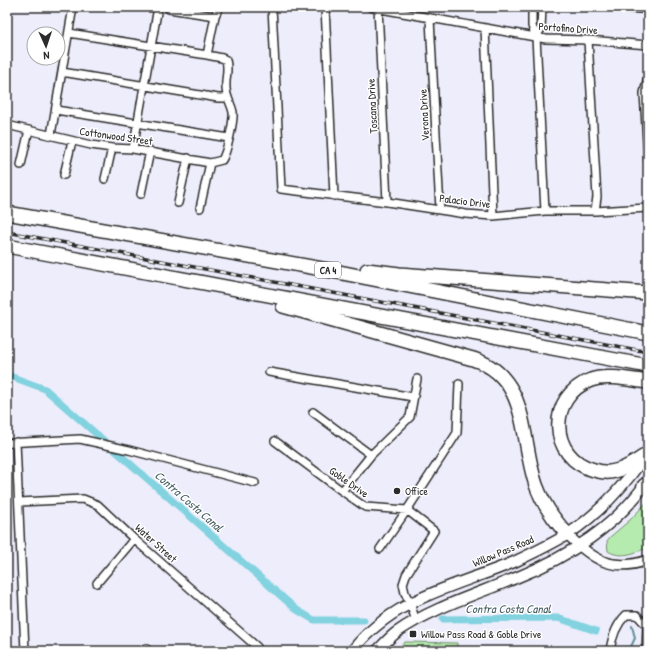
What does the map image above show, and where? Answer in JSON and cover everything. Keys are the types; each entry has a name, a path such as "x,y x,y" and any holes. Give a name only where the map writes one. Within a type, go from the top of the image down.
{"highway":[{"name":"CA 4","path":"7,213 328,270 648,333"},
{"path":"7,246 251,293 648,366"},
{"path":"328,270 354,269 399,274 648,293"},
{"path":"251,293 291,309 484,363 495,369 505,380 516,399 524,428 528,455 539,491 557,524 567,534"},
{"path":"582,320 648,327"},
{"path":"646,454 628,466 615,471 601,472 588,468 576,462 567,453 561,443 558,418 562,405 569,394 579,385 592,379 610,378 648,382"}],"main road":[{"path":"632,7 648,8"},
{"name":"Willow Pass Road","path":"352,651 362,638 388,617 410,603 433,592 514,562 567,534 582,524 626,482 646,454"},
{"path":"376,651 397,632 442,607 520,577 552,562 578,546 610,522 647,483"}],"street":[{"path":"51,135 73,7"},
{"path":"134,149 158,7"},
{"path":"208,55 215,16 219,7"},
{"name":"Palacio Drive","path":"272,7 281,189 387,202 466,214 493,216 545,211 595,211 648,208"},
{"path":"325,7 334,196"},
{"name":"Portofino Drive","path":"370,7 546,39 588,40 648,45"},
{"path":"532,7 532,26 536,37 545,211"},
{"path":"536,37 541,29 542,7"},
{"name":"Toscana Drive","path":"379,8 387,202"},
{"path":"170,9 215,16"},
{"name":"Verona Drive","path":"430,19 440,210"},
{"path":"485,28 493,216"},
{"path":"56,110 229,138 233,114 232,106 227,98 225,87 228,67 226,60 208,55 69,33"},
{"path":"588,40 597,197 595,211"},
{"path":"62,72 218,98 227,98"},
{"path":"648,77 644,92 648,160"},
{"name":"Cottonwood Street","path":"7,125 72,141 112,148 134,149 210,163 222,160 225,156 229,138"},
{"path":"21,165 29,130"},
{"path":"64,175 72,141"},
{"path":"105,179 112,148"},
{"path":"141,194 150,152"},
{"path":"178,203 188,158"},
{"path":"200,208 210,163"},
{"path":"269,372 414,397"},
{"path":"342,491 371,455 410,417 417,378"},
{"path":"380,548 408,510 457,433 459,384"},
{"path":"313,412 371,455"},
{"path":"7,443 80,439 129,450 254,483"},
{"name":"Goble Drive","path":"275,441 365,507 408,510"},
{"path":"16,442 25,651"},
{"name":"Water Street","path":"19,502 83,499 98,505 134,539 257,646 258,651"},
{"path":"408,510 434,531 406,575 404,584 405,594 410,603 416,621"},
{"path":"567,534 578,546 595,558 613,565 632,565 648,560"},
{"path":"97,583 134,539"},
{"path":"610,651 614,631 626,615 637,615 647,626 646,651"}],"green space":[{"path":"648,501 648,547 623,555 618,555 608,551 607,541 610,537 630,520"},
{"path":"405,642 457,643 457,651 394,651"}],"waterway":[{"name":"Contra Costa Canal","path":"7,375 45,389 297,610 314,620 364,620"},
{"name":"Contra Costa Canal","path":"443,619 558,618 596,631"},
{"path":"629,651 635,638 632,626"}],"railway":[{"path":"7,232 648,352"}],"place":[{"name":"Office","path":"397,491"},
{"name":"Willow Pass Road & Goble Drive","path":"413,634"}]}
